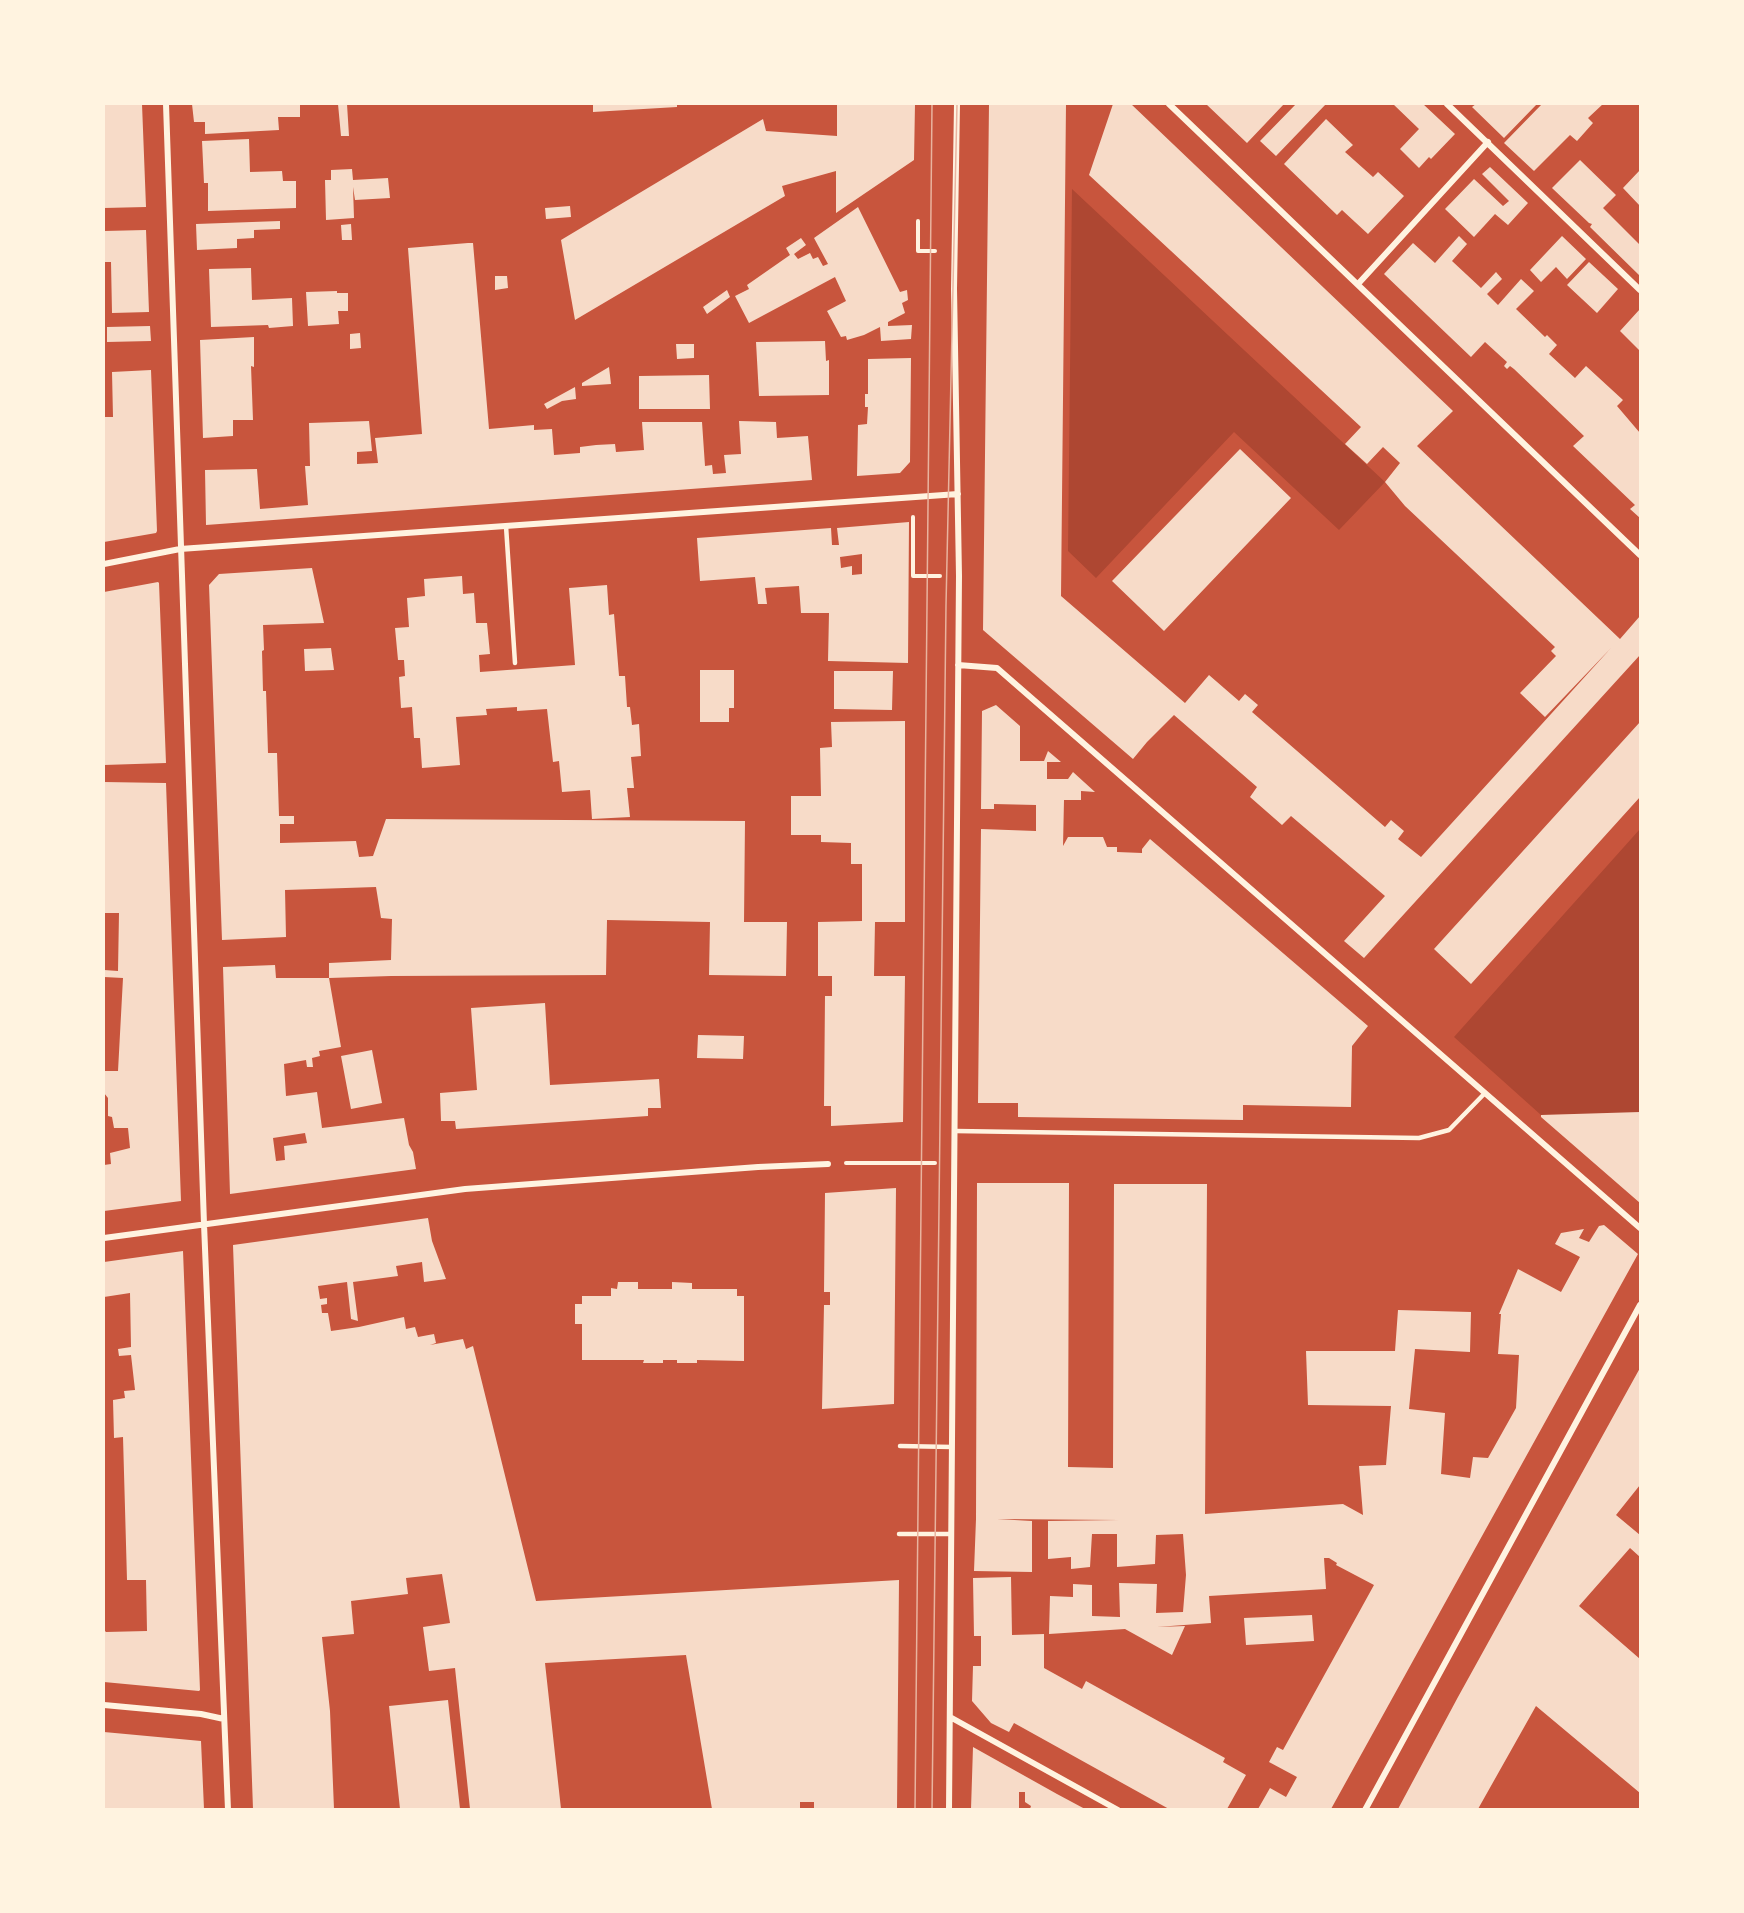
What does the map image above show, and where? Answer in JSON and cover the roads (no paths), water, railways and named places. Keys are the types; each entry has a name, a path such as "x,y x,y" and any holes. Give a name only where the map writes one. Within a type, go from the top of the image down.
{"street":[{"path":"166,104 204,1224 228,1809"},
{"path":"948,1809 959,576 954,289 957,104"},
{"path":"1169,104 1641,555"},
{"path":"1447,104 1641,290"},
{"path":"1358,284 1488,142"},
{"path":"104,564 180,549 958,494"},
{"path":"958,665 997,668 1641,1228"},
{"path":"104,1238 465,1189 758,1167 828,1164"},
{"path":"1365,1809 1641,1305"},
{"path":"104,1705 201,1714 224,1719"},
{"path":"950,1717 1118,1809"}],"lane":[{"path":"506,526 515,663"},
{"path":"955,1131 1419,1138 1449,1130 1485,1093"},
{"path":"900,1446 952,1447"},
{"path":"900,1534 951,1534"}],"tram line":[{"path":"915,1810 932,104"},
{"path":"932,1810 946,605 957,104"}]}
